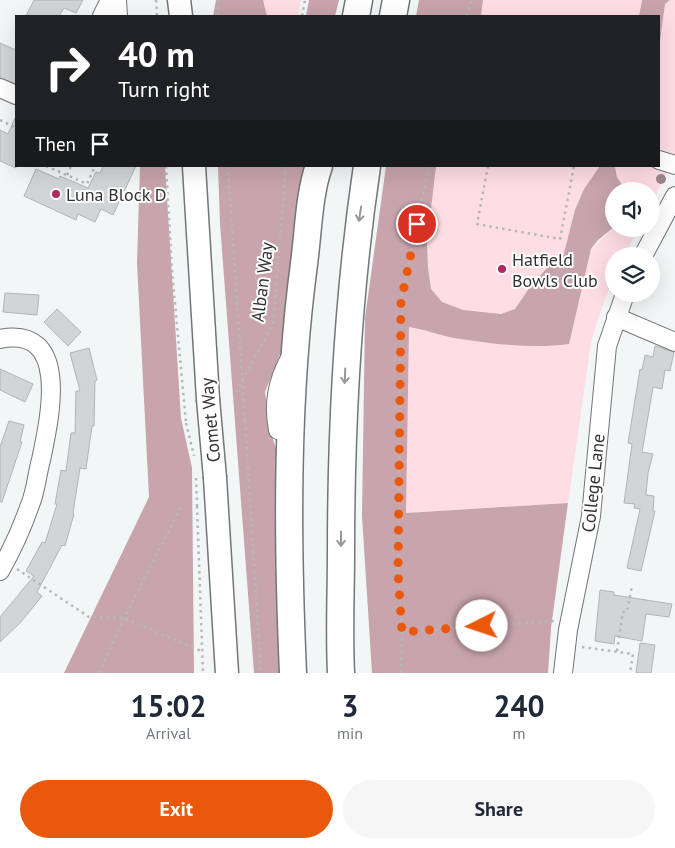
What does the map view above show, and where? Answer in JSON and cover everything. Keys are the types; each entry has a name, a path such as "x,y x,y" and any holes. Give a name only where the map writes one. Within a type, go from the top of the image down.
{"highway":[{"path":"356,15 359,0"},
{"path":"393,15 396,0"},
{"path":"293,673 289,505 290,405 300,291 319,167"},
{"path":"309,673 305,584 307,375 316,264 328,167"},
{"path":"341,673 341,468 346,350 358,229 367,167"},
{"path":"341,580 351,673"}],"main road":[{"path":"179,0 181,15"},
{"path":"193,15 195,0"},
{"name":"Comet Way","path":"194,167 208,398 205,475 227,673"}],"street":[{"path":"102,15 110,0"},
{"path":"117,0 118,15"},
{"path":"0,88 15,95"},
{"path":"660,160 675,165"},
{"path":"648,247 675,196"},
{"name":"College Lane","path":"563,673 568,630 591,516 607,346 622,302"},
{"path":"616,317 675,342"},
{"path":"0,339 13,336 28,340 38,347 46,357 52,390 47,430 31,503 3,566"},
{"path":"278,430 275,416 277,393 281,378 294,351"}],"path":[{"path":"156,0 157,15"},
{"path":"218,0 218,15"},
{"path":"302,15 305,0"},
{"path":"467,15 471,0"},
{"path":"0,120 15,128"},
{"path":"48,167 87,184 95,167"},
{"path":"67,175 71,167"},
{"path":"166,167 172,271 186,423 195,463"},
{"path":"228,167 261,673"},
{"name":"Alban Way","path":"236,392 273,324 286,167"},
{"path":"401,673 402,632 398,573 401,302 429,167"},
{"path":"488,167 477,224 560,239 574,167"},
{"path":"203,673 197,506 205,475"},
{"path":"99,673 124,618 182,503"},
{"path":"3,566 89,617 124,618 201,651"},
{"path":"617,651 623,612 627,612 632,585"},
{"path":"402,632 561,621"},
{"path":"582,647 633,654 630,673"}],"shaded area":[{"path":"216,0 263,0 267,15 213,15"},
{"path":"263,0 301,0 298,15 267,15"},
{"path":"309,0 339,0 335,15 306,15"},
{"path":"419,0 483,0 481,15 416,15"},
{"path":"483,0 642,0 639,15 481,15"},
{"path":"642,0 670,0 665,4 660,42 660,15 639,15"},
{"path":"670,0 675,0 675,160 660,156 660,42 665,4"},
{"path":"140,167 165,167 181,418 192,468 194,673 64,673 149,497 137,263"},
{"path":"218,167 306,167 285,342 265,392 271,433 281,464 287,673 254,673 220,224"},
{"path":"386,167 436,167 427,243 431,289 442,302 463,310 501,314 515,309 532,284 550,265 557,266 562,261 575,210 584,189 599,167 615,167 620,182 605,182 605,234 591,249 569,344 526,346 497,344 454,338 409,327 406,513 568,503 551,628 548,673 372,673 362,516 365,318"},
{"path":"435,167 610,167 588,259 596,245 605,236 634,237 629,247 605,247 605,300 591,342 568,503 405,513 409,327"},
{"path":"615,167 670,167 660,186 660,182 620,182"}],"building":[{"path":"34,0 83,0 76,13 64,8 60,15 26,15"},
{"path":"0,43 15,50 15,84 0,78"},
{"path":"15,118 16,168 0,161 0,130 8,134"},
{"path":"103,167 136,167 113,215 101,209 95,222 78,214 76,220 24,196 36,169 59,179 60,176 88,188 96,172 100,173"},
{"path":"5,293 39,295 37,315 3,312"},
{"path":"57,309 81,332 68,346 44,322"},
{"path":"655,346 674,352 670,371 665,370 662,389 653,387 642,452 653,454 648,473 646,495 654,496 653,511 655,511 641,571 627,568 640,509 634,508 635,504 624,503 632,444 628,443 640,369 642,370 645,355 653,357"},
{"path":"89,348 97,380 95,381 94,426 92,426 86,469 80,468 74,514 65,546 62,545 37,592 42,596 21,622 0,642 0,617 34,576 26,571 42,542 45,543 57,504 55,504 61,470 66,471 71,433 75,433 76,391 80,391 70,353"},
{"path":"0,369 33,384 25,402 0,390"},
{"path":"9,421 24,425 20,442 22,442 2,502 0,502 0,447"},
{"path":"600,590 614,592 614,595 672,604 669,617 646,614 642,641 615,636 614,644 595,641"},
{"path":"640,643 655,645 651,673 636,673"}],"place":[{"name":"Luna Block D","path":"56,194"},
{"name":"Hatfield Bowls Club","path":"502,269"}],"route":[{"path":"417,224 401,302 398,573 402,632 482,626"}]}
